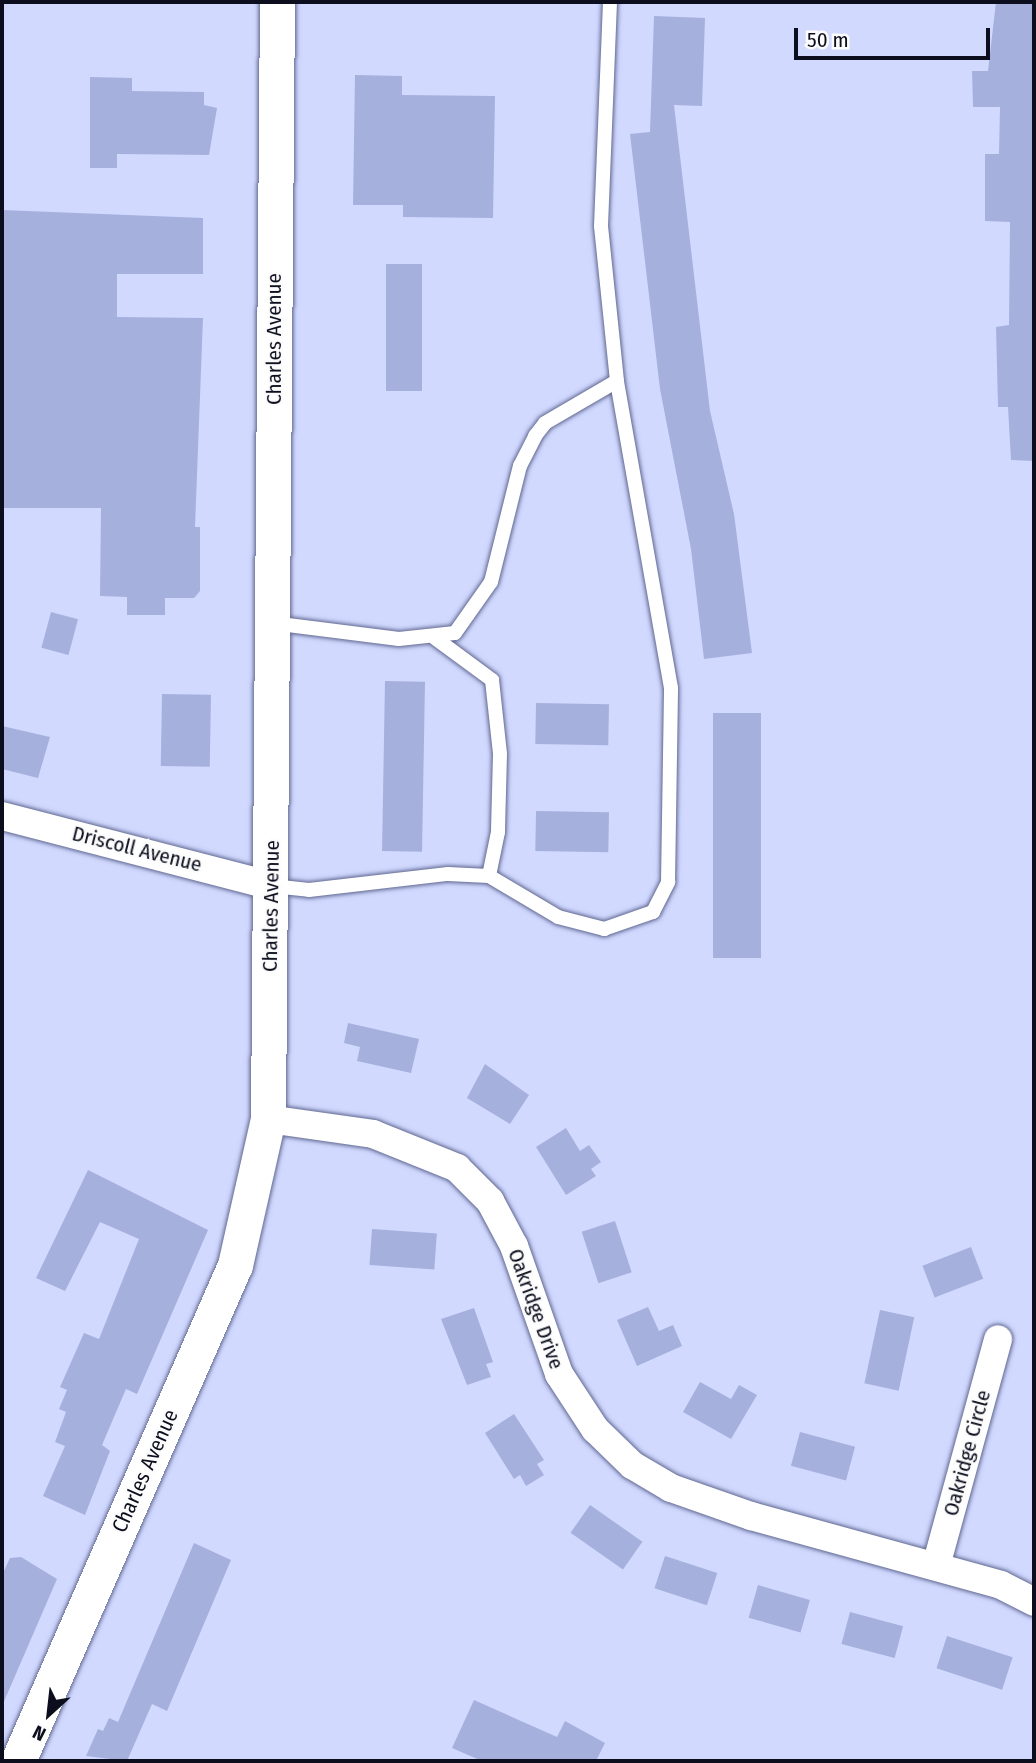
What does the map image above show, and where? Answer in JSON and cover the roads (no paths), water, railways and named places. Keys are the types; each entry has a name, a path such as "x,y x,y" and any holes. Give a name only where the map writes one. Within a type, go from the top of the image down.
{"street":[{"name":"Charles Avenue","path":"15,1749 235,1265 268,1119 272,886 277,2"},
{"name":"Driscoll Avenue","path":"2,816 272,886"},
{"name":"Oakridge Drive","path":"268,1119 373,1134 457,1168 490,1200 514,1246 559,1374 595,1429 632,1465 671,1488 751,1516 936,1566 1034,1602"},
{"name":"Oakridge Circle","path":"936,1566 998,1339"}],"lane":[{"path":"272,886 309,890 448,874 489,876 558,916 604,929 653,912 668,882 671,688 617,381 601,226 610,2"},
{"path":"435,638 470,620 491,582 520,466 535,436 545,423 617,381"},
{"path":"272,623 435,638 492,680 500,754 498,832 489,876"}]}
